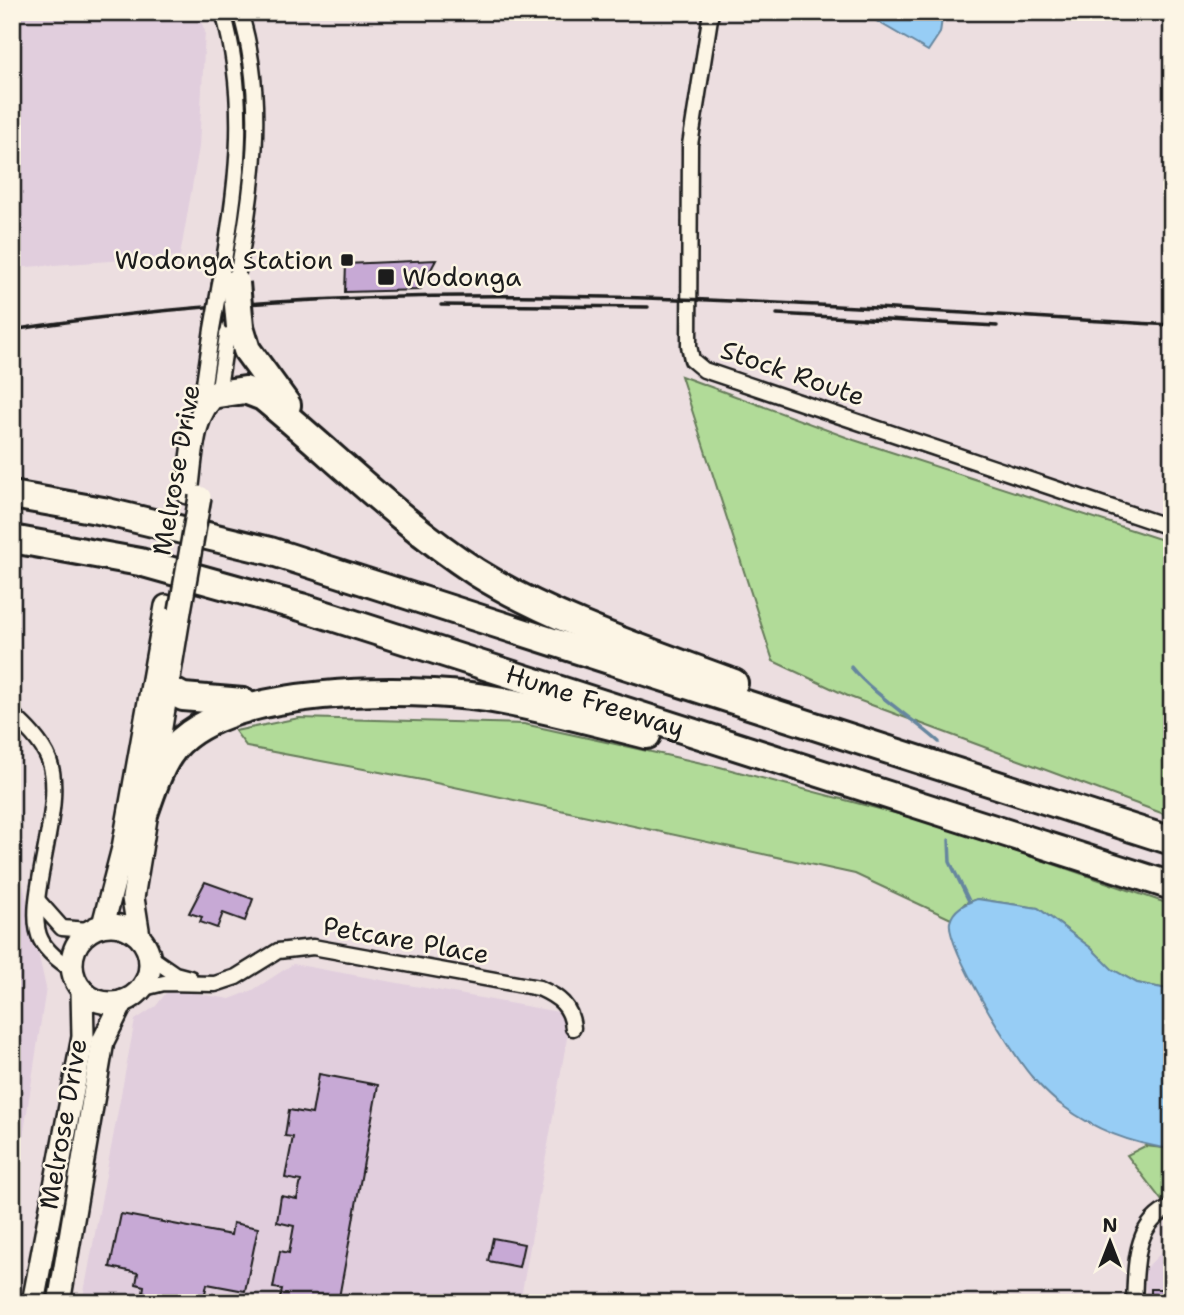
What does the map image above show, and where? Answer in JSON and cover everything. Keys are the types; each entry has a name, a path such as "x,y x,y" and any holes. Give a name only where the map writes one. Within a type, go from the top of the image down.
{"highway":[{"path":"228,283 234,327 247,350 262,373 331,457"},
{"path":"218,394 242,390 259,395 380,502 478,573 537,605 684,664 1049,802"},
{"name":"Hume Freeway","path":"12,495 103,511 270,551 1172,841"},
{"name":"Hume Freeway","path":"12,539 140,562 216,581 1172,886"},
{"path":"168,689 183,697 208,701 266,703"},
{"path":"144,814 160,772 183,741 209,721 234,710 266,703 358,693 485,698 710,751 748,751"}],"main road":[{"path":"198,423 205,406 218,394"},
{"name":"Melrose Drive","path":"139,936 132,898 144,814 168,689 173,609 193,495 218,394"},
{"name":"Melrose Drive","path":"193,495 198,423"},
{"name":"Melrose Drive","path":"96,928 123,848 157,659 173,609"},
{"path":"157,659 160,678 168,689"},
{"path":"96,928 128,929 139,936 149,956 149,974 132,995 101,1002 82,990 72,970 75,947 96,928"},
{"name":"Melrose Drive","path":"33,1303 83,1037 82,990"},
{"name":"Melrose Drive","path":"59,1303 103,1041 132,995"}],"street":[{"name":"Melrose Drive","path":"223,12 238,87 239,149 228,283"},
{"name":"Melrose Drive","path":"198,423 212,329 228,283 251,195 256,125 253,73 240,12"},
{"name":"Stock Route","path":"711,12 690,145 689,290 692,360 704,370 1172,528"},
{"name":"Melrose Drive","path":"218,394 234,327"},
{"path":"12,714 31,733 49,760 54,788 37,919 42,943 72,970"},
{"path":"39,902 48,916 62,928 96,928"},
{"name":"Petcare Place","path":"132,995 164,982 215,984 236,977 278,951 313,947 539,988 555,995 567,1007 573,1028"},
{"path":"149,956 175,974 215,984"},
{"path":"1134,1303 1137,1255 1143,1232 1157,1213 1172,1207"}],"shaded area":[{"path":"12,12 197,12 205,31 199,147 180,256 12,268"},
{"path":"12,861 18,862 46,988 12,1210"},
{"path":"293,964 564,1013 568,1032 520,1303 82,1303 135,1020 156,1006 169,989 230,999 253,990"},
{"path":"1172,1242 1172,1303 1146,1303 1145,1269"}],"green space":[{"path":"681,376 854,440 1172,543 1172,817 850,697 773,661"},
{"path":"299,718 524,724 720,767 940,825 1172,905 1172,990 1137,983 1111,969 1091,948 1038,908 977,899 965,903 951,919 855,874 422,780 247,747 235,731"},
{"path":"1145,1146 1172,1149 1172,1214 1127,1155"}],"water":[{"path":"861,12 943,12 940,33 928,51"},
{"path":"977,899 1038,908 1091,948 1112,969 1137,983 1172,990 1172,1149 1143,1144 1101,1129 1075,1115 1035,1081 982,1001 952,935 950,922 954,913"}],"building":[{"name":"Wodonga","path":"436,260 420,290 345,292 346,264"},
{"path":"205,882 253,899 245,921 223,913 217,928 200,922 202,917 189,913"},
{"path":"319,1074 378,1085 338,1303 279,1303 282,1289 273,1288 280,1251 289,1253 294,1226 277,1222 281,1196 297,1199 301,1181 285,1178 293,1137 285,1136 289,1110 312,1114"},
{"path":"121,1214 231,1235 233,1223 258,1228 245,1291 207,1284 203,1303 175,1303 175,1299 143,1293 144,1286 136,1284 138,1273 110,1267"},
{"path":"493,1238 524,1244 519,1267 488,1261"},
{"path":"1151,1289 1172,1289 1172,1303 1151,1303"}],"waterway":[{"path":"851,667 881,696 939,742"},
{"path":"949,840 950,862 969,901"}],"railway":[{"path":"12,330 157,311 301,301 446,296 736,301 1172,325"},
{"path":"441,305 648,307"},
{"path":"777,314 997,326"}],"place":[{"name":"Wodonga Station","path":"347,260"},
{"name":"Wodonga","path":"386,277"}]}
